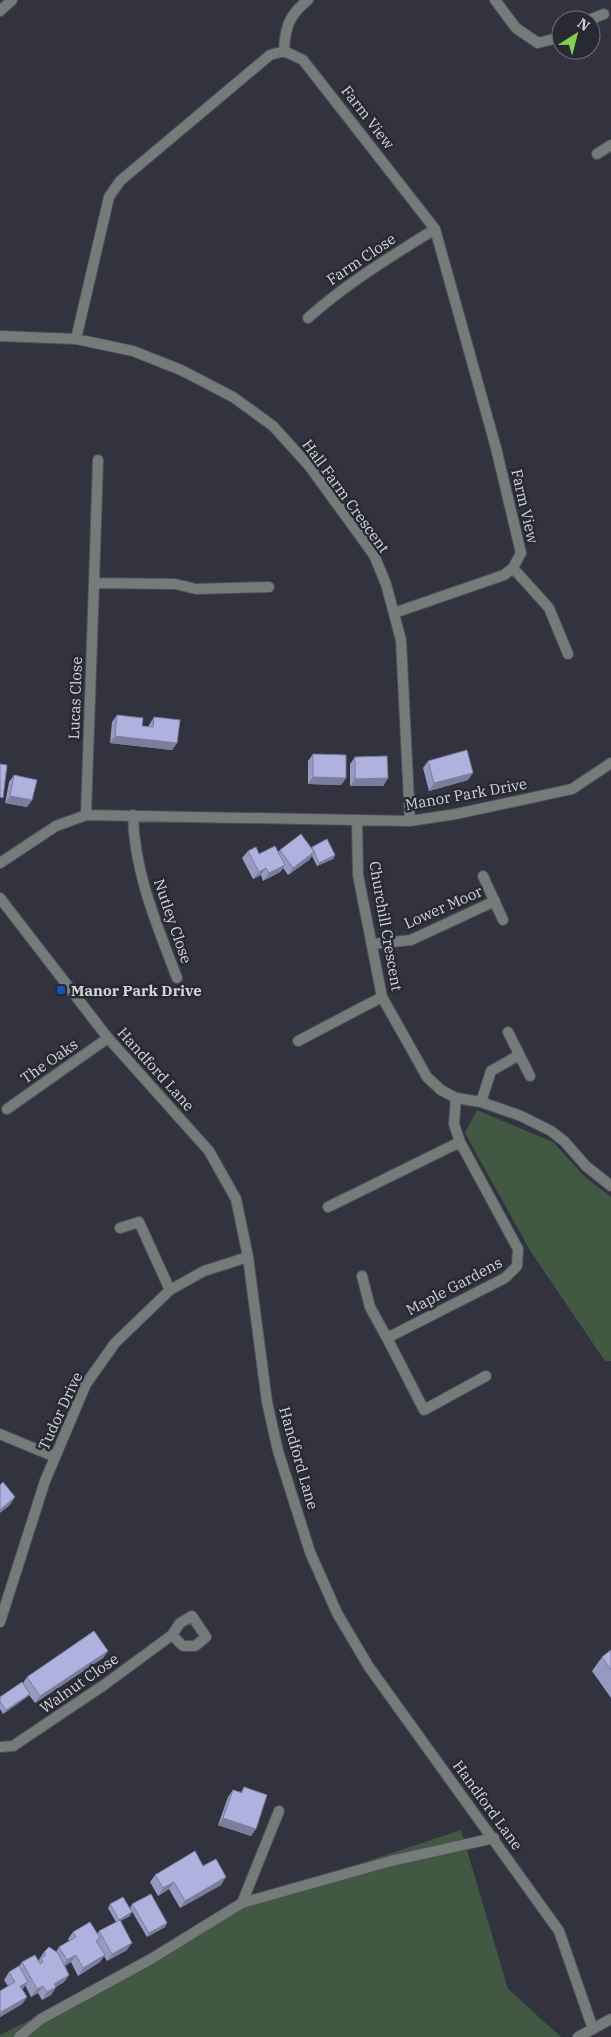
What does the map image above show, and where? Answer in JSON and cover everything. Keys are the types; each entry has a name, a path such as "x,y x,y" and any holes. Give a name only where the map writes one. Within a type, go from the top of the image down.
{"street":[{"path":"0,11 12,0"},
{"path":"76,339 109,197 120,181 270,55 284,51 285,32 294,11 308,0"},
{"path":"495,0 516,28 538,43 551,40"},
{"name":"Farm View","path":"284,51 303,60 434,229 496,448 521,554 513,568"},
{"path":"597,154 611,145"},
{"name":"Farm Close","path":"308,318 336,292 434,229"},
{"name":"Hall Farm Crescent","path":"0,336 76,339 133,351 181,370 232,397 273,426 310,467 374,556 386,584 401,640 410,821"},
{"name":"Lucas Close","path":"86,815 98,460"},
{"path":"394,613 504,575 513,568 549,608 568,654"},
{"path":"94,583 174,584 196,590 269,587"},
{"name":"Manor Park Drive","path":"0,863 56,826 86,815 410,821 456,814 572,789 611,763"},
{"name":"Nutley Close","path":"134,815 134,841 151,912 177,978"},
{"name":"Churchill Crescent","path":"357,821 358,874 374,944 382,997 427,1078 441,1090 456,1098 481,1102 521,1116 551,1131 570,1146 586,1166 611,1186"},
{"name":"Lower Moor","path":"483,876 503,920"},
{"name":"Handford Lane","path":"0,898 108,1038 209,1151 236,1199 248,1258 267,1402 278,1451 310,1552 337,1614 369,1667 494,1838 559,1931 593,2029"},
{"name":"Lower Moor","path":"374,944 411,940 494,901"},
{"path":"298,1042 382,997"},
{"path":"508,1032 530,1076"},
{"name":"The Oaks","path":"7,1109 108,1038"},
{"path":"481,1102 491,1071 519,1055"},
{"name":"Maple Gardens","path":"387,1338 505,1278 517,1266 518,1249 460,1142 454,1124 456,1098"},
{"path":"328,1207 460,1142"},
{"path":"120,1228 139,1222 170,1290"},
{"name":"Tudor Drive","path":"0,1622 54,1457 86,1384 115,1343 170,1290 204,1270 248,1258"},
{"path":"362,1276 370,1307 424,1410 486,1376"},
{"path":"0,1434 54,1457"},
{"name":"Walnut Close","path":"0,1747 13,1746 104,1685 172,1635"},
{"path":"242,1903 279,1811"},
{"path":"19,2037 41,2020 151,1959 242,1903 391,1861 494,1838"},
{"path":"578,2037 611,2019"}],"green space":[{"path":"477,1110 553,1142 584,1176 611,1197 611,1361 605,1361 531,1252 465,1133"},
{"path":"461,1830 508,1989 561,2037 0,2037 0,2035 151,1959 242,1903"}],"building":[{"path":"117,715 143,718 142,726 153,727 154,717 180,720 177,743 115,736"},
{"path":"467,750 473,773 434,783 428,761"},
{"path":"313,754 346,755 346,778 313,777"},
{"path":"387,756 388,778 355,779 355,757"},
{"path":"0,764 7,765 3,798 0,797"},
{"path":"14,775 37,780 32,800 10,796"},
{"path":"301,834 314,852 293,868 280,850"},
{"path":"327,839 335,855 319,863 312,847"},
{"path":"275,846 285,865 269,873 266,868 259,872 248,851 256,847 259,854"},
{"path":"3,1482 15,1497 0,1510 0,1485"},
{"path":"94,1631 108,1651 40,1696 27,1677"},
{"path":"611,1650 611,1670 602,1657"},
{"path":"22,1682 30,1694 6,1710 0,1701 0,1697"},
{"path":"244,1787 267,1795 256,1829 223,1818 233,1790 242,1793"},
{"path":"195,1851 203,1866 216,1859 226,1877 185,1901 174,1882 163,1888 155,1875"},
{"path":"151,1894 167,1923 149,1933 132,1904"},
{"path":"123,1897 132,1912 119,1920 110,1904"},
{"path":"120,1920 132,1943 112,1954 99,1931"},
{"path":"90,1922 100,1938 96,1941 105,1955 83,1968 76,1955 67,1960 59,1947 76,1937 73,1932"},
{"path":"49,1947 58,1953 69,1975 54,1984 56,1987 47,1992 43,1986 37,1989 22,1962 35,1955 40,1964 43,1962 41,1958 46,1955 44,1952"},
{"path":"19,1966 28,1982 20,1986 27,1997 1,2012 0,1991 15,1982 9,1972"}],"place":[{"name":"Manor Park Drive","path":"61,990"}]}
